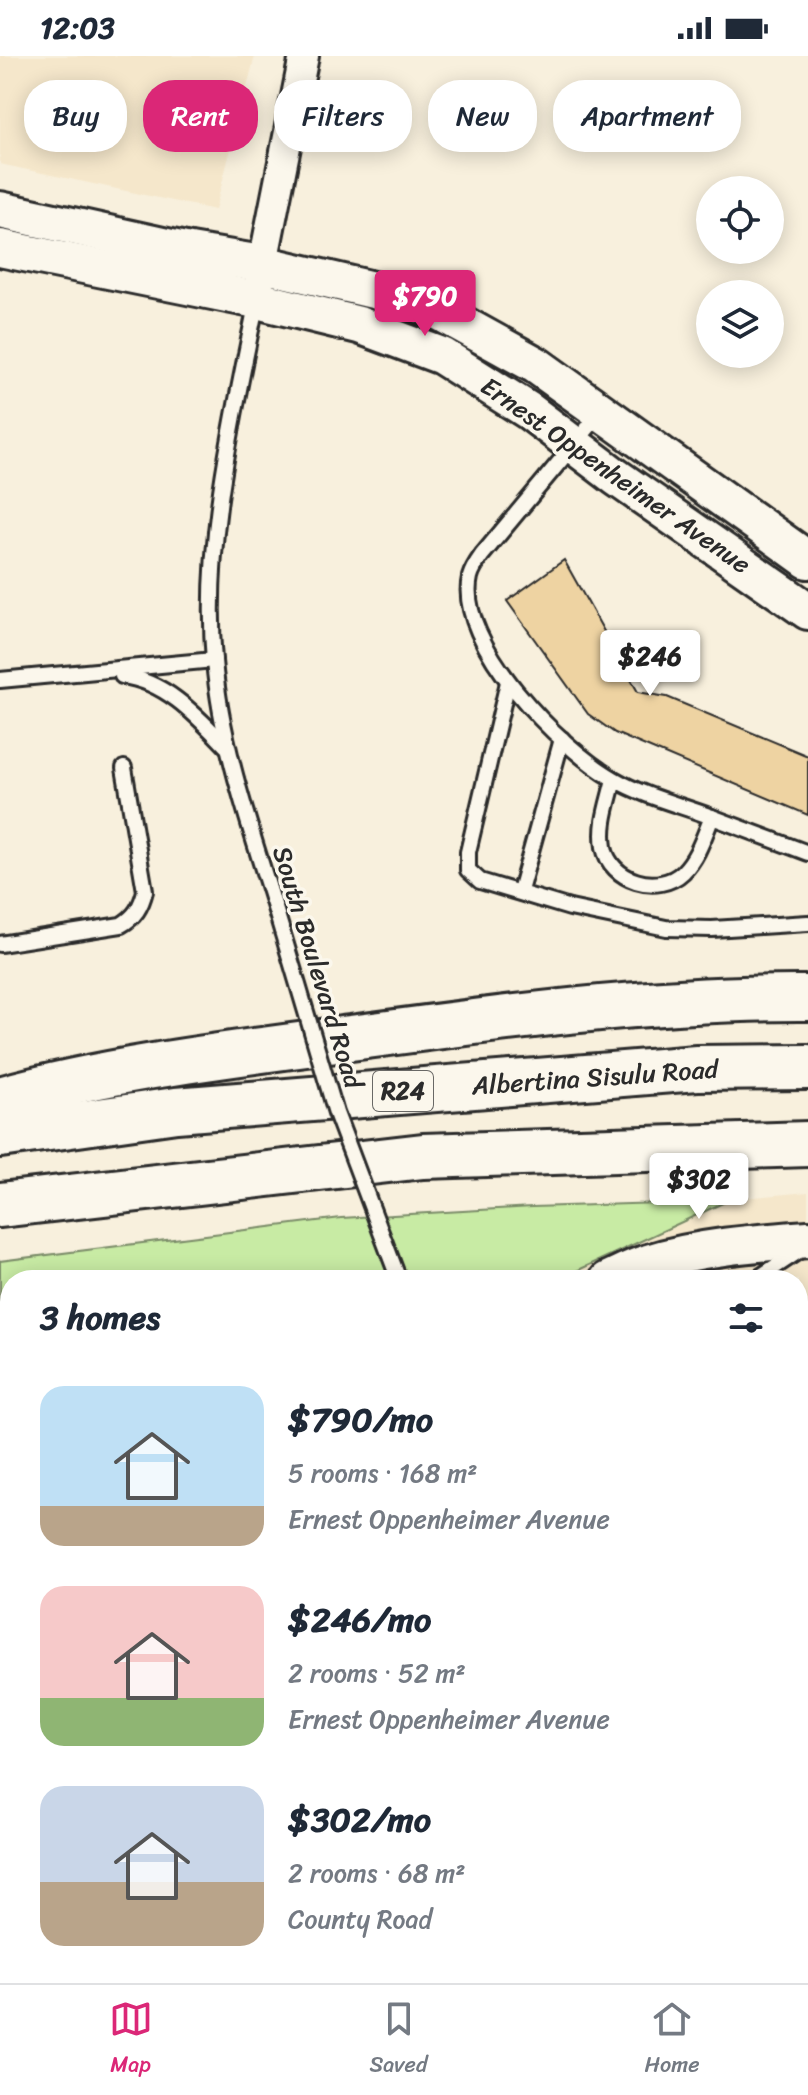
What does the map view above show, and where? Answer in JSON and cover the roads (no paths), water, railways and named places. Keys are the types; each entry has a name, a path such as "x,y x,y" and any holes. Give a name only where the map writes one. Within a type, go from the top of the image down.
{"highway":[{"path":"0,1099 178,1063 472,1021 628,1005 808,998"},
{"name":"Albertina Sisulu Road","path":"0,1135 176,1110 697,1068 808,1067"},
{"path":"0,1205 423,1156 799,1145"}],"street":[{"path":"257,300 304,56"},
{"name":"Ernest Oppenheimer Avenue","path":"0,210 190,252 262,264 403,297 440,312 536,365 808,560"},
{"name":"Ernest Oppenheimer Avenue","path":"0,248 257,300 359,325 442,356 518,404 808,611"},
{"path":"632,1270 648,1263 754,1267 808,1242"}],"lane":[{"name":"South Boulevard Road","path":"257,300 224,469 213,578 214,660 228,748 336,1113 395,1270"},
{"path":"601,412 482,555 470,577 469,591 476,628 508,682 562,739 614,779 808,853"},
{"path":"0,680 214,660"},
{"path":"94,672 138,678 165,691 228,748"},
{"path":"508,682 466,862 468,870 480,881 570,908 666,928 712,929 808,923"},
{"path":"520,891 562,739"},
{"path":"0,944 121,925 138,911 145,891 124,768"},
{"path":"614,779 603,830 604,849 608,861 628,879 654,884 674,879 694,858 712,817"}]}
